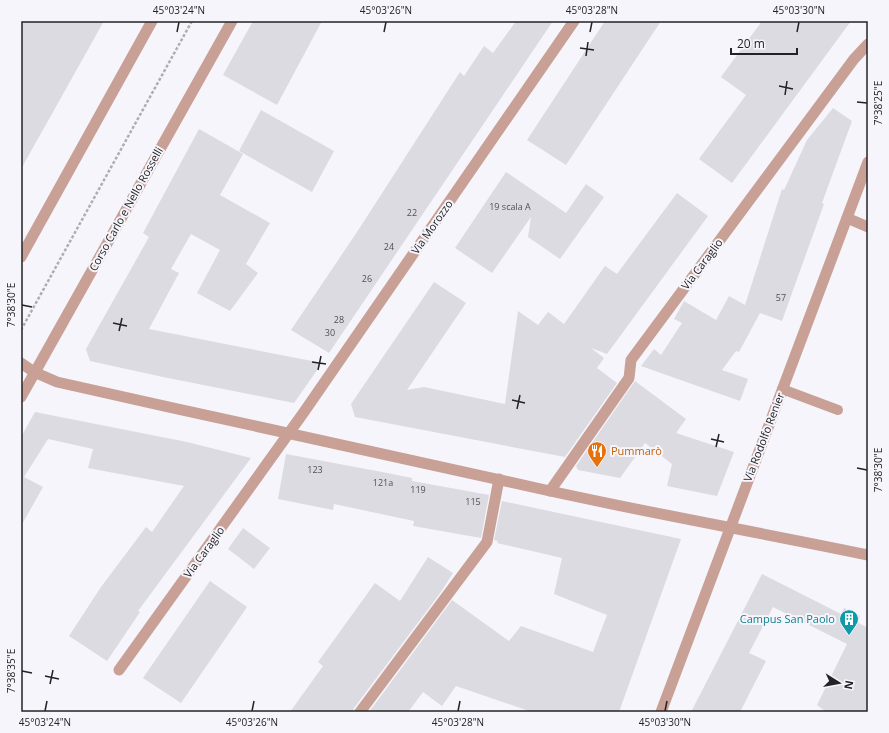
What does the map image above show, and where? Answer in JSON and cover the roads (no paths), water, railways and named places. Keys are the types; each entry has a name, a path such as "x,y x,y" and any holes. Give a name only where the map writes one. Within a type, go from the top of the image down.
{"street":[{"path":"21,257 152,21"},
{"name":"Corso Carlo e Nello Rosselli","path":"21,397 232,21"},
{"name":"Via Morozzo","path":"289,434 574,21"},
{"name":"Via Caraglio","path":"550,491 629,378 631,360 854,59 868,44"},
{"name":"Via Rodolfo Renier","path":"661,712 868,162"},
{"path":"847,218 868,227"},
{"path":"21,363 34,372 57,382 550,491 868,556"},
{"name":"Via Caraglio","path":"119,670 289,434"},
{"path":"360,712 487,542 499,479"}],"lane":[{"path":"782,389 838,410"}],"place":[{"name":"Pummarò","path":"597,468"},
{"name":"Campus San Paolo","path":"849,636"}]}
